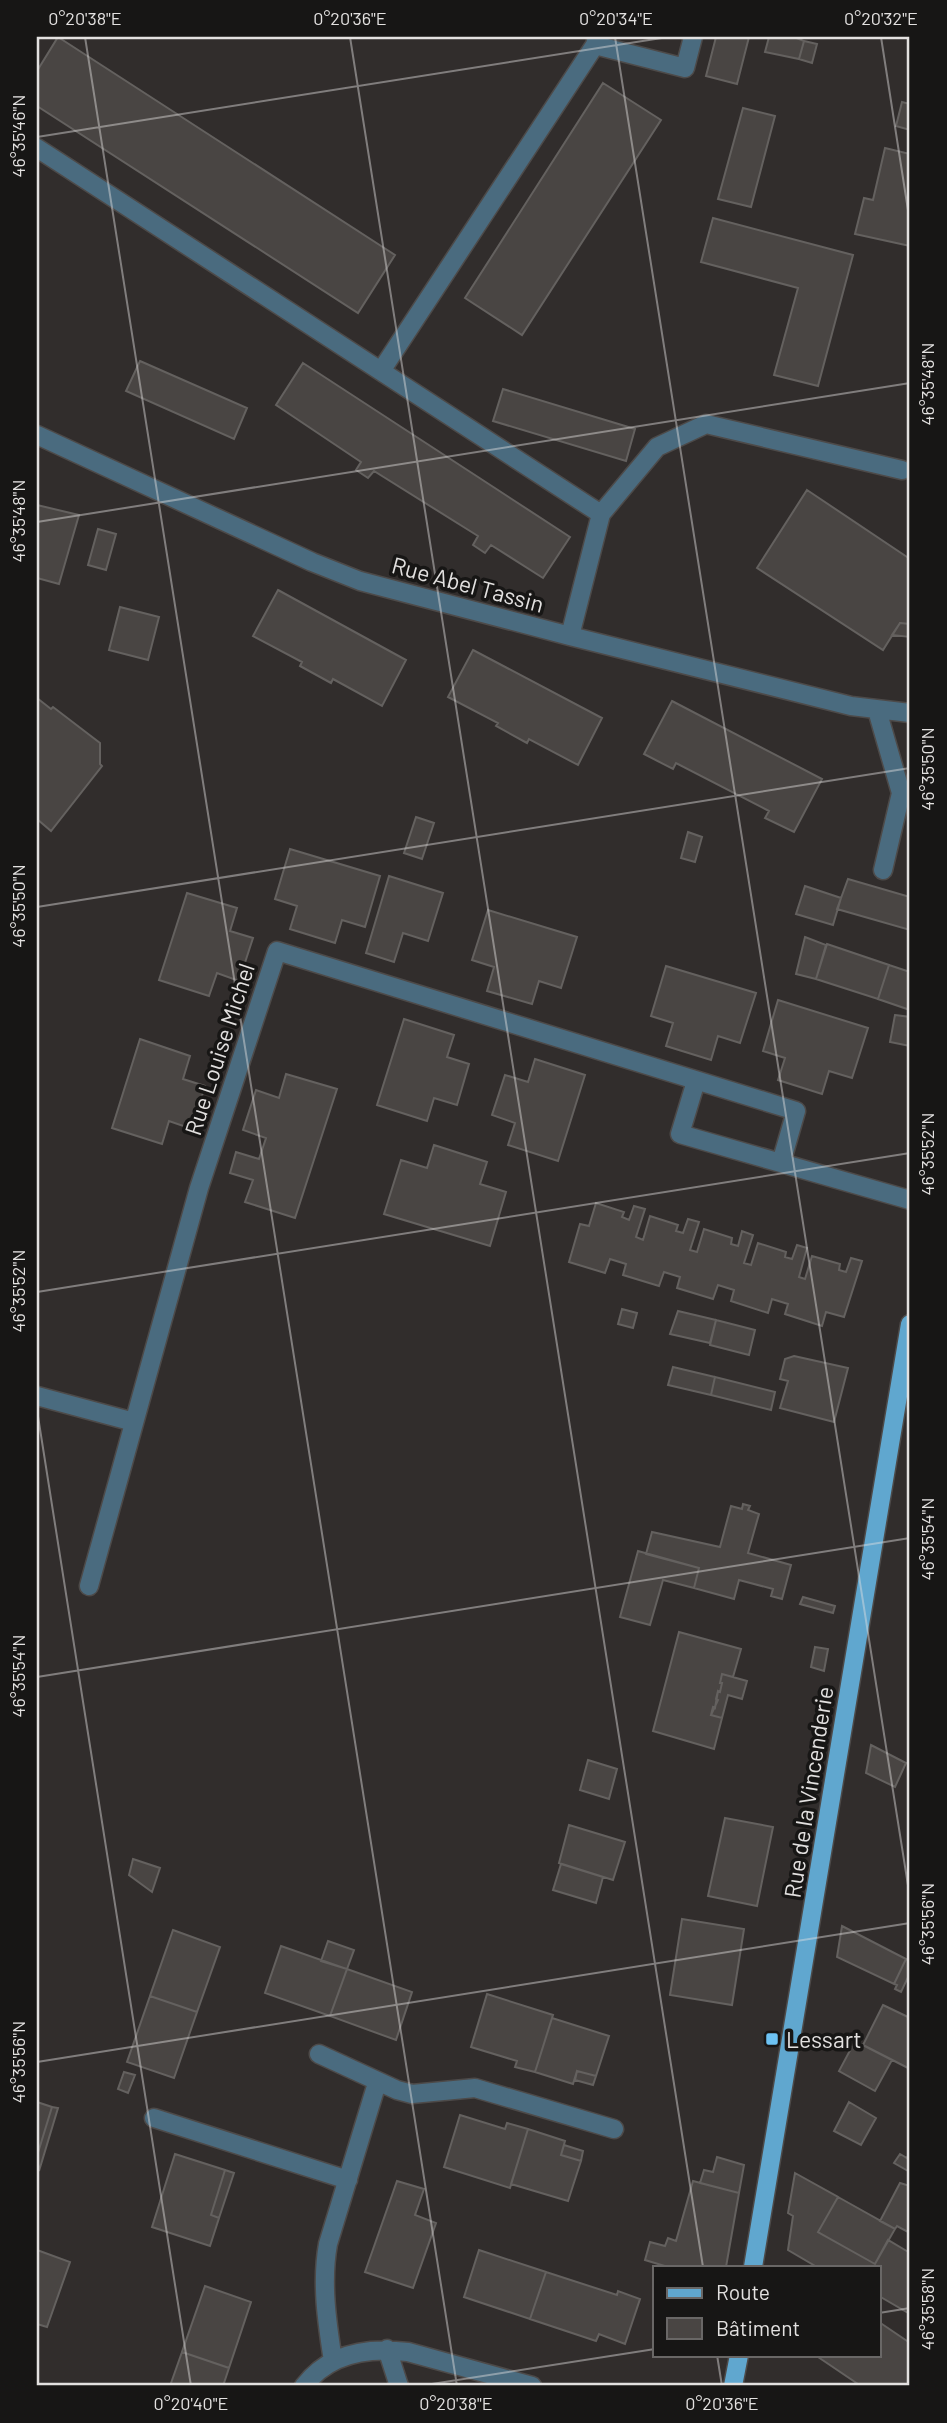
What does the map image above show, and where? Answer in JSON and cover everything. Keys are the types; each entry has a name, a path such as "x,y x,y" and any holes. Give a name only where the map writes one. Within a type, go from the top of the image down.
{"main road":[{"name":"Rue de la Vincenderie","path":"753,2266 910,1324"},
{"path":"733,2386 739,2356"}],"street":[{"path":"381,371 596,41 685,68 693,37"},
{"path":"37,148 601,514"},
{"path":"570,636 601,514 657,447 706,424 902,470"},
{"name":"Rue Abel Tassin","path":"37,435 312,562 360,581 570,636 877,710 910,713"},
{"path":"877,710 901,793 883,870"},
{"name":"Rue Louise Michel","path":"89,1586 199,1188 277,951 796,1111 781,1163"},
{"path":"696,1081 680,1134 910,1200"},
{"path":"37,1396 134,1422"},
{"path":"318,2054 377,2083 412,2094 475,2088 614,2129"},
{"path":"333,2361 323,2269 328,2244 377,2083"},
{"path":"154,2118 348,2180"},
{"path":"387,2349 399,2386"},
{"path":"304,2386 333,2361 366,2350 387,2349 408,2352 532,2386"}],"building":[{"path":"58,37 395,255 358,313 37,106 37,71"},
{"path":"716,37 749,37 737,84 706,76"},
{"path":"769,37 794,37 804,41 799,59 765,52"},
{"path":"804,41 817,44 812,63 799,59"},
{"path":"603,83 661,120 522,335 465,298"},
{"path":"902,102 910,104 910,130 896,126"},
{"path":"743,108 775,116 751,207 718,199"},
{"path":"885,148 910,154 910,246 855,234 864,198 873,200"},
{"path":"713,218 853,255 818,386 774,375 798,288 701,262"},
{"path":"140,361 247,408 234,439 126,391"},
{"path":"303,363 570,537 543,578 491,545 485,553 473,545 478,536 374,471 368,478 356,470 361,462 276,405"},
{"path":"503,389 635,429 626,461 493,421"},
{"path":"807,490 910,559 910,624 900,623 883,650 757,568"},
{"path":"37,505 79,515 59,584 37,578"},
{"path":"98,529 116,534 106,570 88,565"},
{"path":"278,590 406,660 382,706 333,679 331,683 300,666 302,662 253,636"},
{"path":"120,607 159,617 148,660 109,650"},
{"path":"900,623 910,624 910,637 892,635"},
{"path":"473,650 602,718 578,765 529,739 527,743 496,726 498,723 448,697"},
{"path":"37,698 100,743 102,766 51,831 37,819"},
{"path":"672,701 822,779 794,832 765,818 769,811 676,763 673,769 644,754"},
{"path":"416,817 434,823 422,859 404,853"},
{"path":"688,832 702,837 695,862 681,858"},
{"path":"290,849 380,876 365,927 342,920 335,943 290,929 297,906 275,899"},
{"path":"389,876 443,893 428,941 403,933 394,962 366,953"},
{"path":"848,879 910,897 910,930 837,909"},
{"path":"805,886 841,898 833,925 796,914"},
{"path":"187,893 237,908 230,931 253,938 239,981 217,973 209,996 159,980"},
{"path":"488,910 577,937 561,988 539,981 532,1004 487,991 494,967 472,960"},
{"path":"805,937 826,945 816,979 796,974"},
{"path":"827,944 889,965 878,999 816,979"},
{"path":"889,965 910,972 910,1010 878,999"},
{"path":"666,966 756,993 740,1043 718,1036 711,1060 666,1046 673,1023 651,1016"},
{"path":"778,1000 868,1028 852,1078 829,1071 822,1094 778,1080 785,1058 763,1051"},
{"path":"895,1015 910,1017 910,1046 890,1042"},
{"path":"404,1019 454,1035 447,1057 469,1064 457,1105 434,1098 427,1121 377,1105"},
{"path":"140,1039 190,1056 183,1079 205,1086 192,1129 169,1121 162,1144 112,1128"},
{"path":"535,1059 585,1075 558,1161 508,1145 515,1123 492,1115 505,1075 528,1082"},
{"path":"286,1074 337,1089 295,1218 245,1202 253,1180 230,1173 236,1152 259,1159 266,1138 243,1130 256,1090 279,1098"},
{"path":"434,1145 487,1162 480,1184 506,1192 490,1246 384,1214 401,1160 427,1168"},
{"path":"596,1203 624,1212 622,1217 629,1220 634,1206 645,1209 636,1237 643,1240 650,1216 678,1225 676,1231 683,1233 688,1219 699,1222 690,1250 697,1252 704,1229 732,1238 731,1244 738,1246 742,1231 753,1235 744,1263 751,1265 758,1243 786,1252 785,1257 792,1259 797,1245 807,1248 799,1277 805,1279 812,1256 840,1264 839,1270 846,1272 851,1258 862,1261 844,1317 826,1312 822,1326 785,1314 788,1304 772,1299 768,1313 731,1301 734,1290 718,1285 713,1299 677,1288 680,1277 664,1272 659,1286 623,1275 626,1264 610,1259 605,1273 569,1262 580,1224 589,1226"},
{"path":"622,1309 637,1313 633,1328 618,1324"},
{"path":"678,1311 716,1320 710,1343 670,1334"},
{"path":"716,1320 755,1330 749,1355 710,1345"},
{"path":"794,1356 848,1368 834,1422 780,1408 788,1381 780,1379 785,1359"},
{"path":"673,1367 715,1377 711,1395 668,1385"},
{"path":"715,1377 775,1392 771,1410 711,1395"},
{"path":"743,1504 750,1506 748,1510 759,1514 748,1553 791,1565 782,1599 771,1596 773,1589 739,1580 734,1599 694,1588 699,1568 646,1554 652,1532 720,1547 731,1506 742,1509"},
{"path":"638,1551 699,1568 694,1588 663,1580 650,1625 620,1617"},
{"path":"803,1597 835,1606 833,1613 800,1604"},
{"path":"679,1632 741,1649 733,1677 722,1674 720,1692 718,1691 715,1708 713,1707 711,1715 722,1718 714,1749 653,1731"},
{"path":"815,1647 828,1649 824,1671 811,1667"},
{"path":"722,1674 747,1681 742,1699 728,1695 722,1718 711,1715 718,1700 716,1699 718,1691 720,1692"},
{"path":"871,1745 906,1763 895,1787 866,1773"},
{"path":"588,1760 617,1769 609,1799 580,1790"},
{"path":"725,1818 773,1827 757,1906 708,1896"},
{"path":"569,1825 625,1842 613,1880 559,1863"},
{"path":"133,1859 160,1868 152,1892 129,1875"},
{"path":"561,1864 603,1877 596,1903 553,1890"},
{"path":"682,1919 744,1929 732,2005 670,1995"},
{"path":"842,1926 906,1959 894,1984 837,1957"},
{"path":"173,1930 220,1947 197,2012 150,1996"},
{"path":"328,1941 354,1950 347,1969 321,1961"},
{"path":"281,1946 347,1969 330,2016 265,1993"},
{"path":"906,1959 910,1961 910,1973 901,1992 895,1989 897,1985 894,1984"},
{"path":"347,1969 412,1992 396,2040 330,2016"},
{"path":"487,1994 553,2015 535,2072 515,2067 517,2061 471,2047"},
{"path":"150,1996 197,2012 174,2078 127,2062"},
{"path":"883,2005 910,2018 910,2069 863,2045"},
{"path":"552,2018 609,2036 596,2076 577,2071 573,2084 535,2072"},
{"path":"855,2041 892,2060 875,2091 839,2071"},
{"path":"577,2071 596,2076 593,2085 575,2080"},
{"path":"124,2072 135,2075 128,2093 118,2089"},
{"path":"37,2102 52,2107 37,2156"},
{"path":"849,2102 876,2118 861,2145 834,2131"},
{"path":"52,2107 58,2108 39,2171 37,2156"},
{"path":"460,2115 505,2129 507,2123 528,2129 510,2188 444,2167"},
{"path":"528,2129 565,2141 561,2155 581,2161 568,2201 511,2184"},
{"path":"564,2145 583,2151 581,2161 561,2155"},
{"path":"910,2152 910,2172 894,2163 900,2154 907,2158"},
{"path":"175,2154 225,2170 211,2215 219,2218 210,2246 152,2227"},
{"path":"717,2157 744,2165 739,2193 700,2183 704,2170 713,2172"},
{"path":"225,2170 234,2173 219,2218 211,2215"},
{"path":"795,2173 838,2197 818,2232 875,2264 888,2240 910,2253 910,2314 880,2297 880,2266 815,2266 788,2250 793,2216 788,2213"},
{"path":"397,2181 424,2189 415,2215 436,2223 413,2288 365,2272"},
{"path":"693,2181 739,2193 726,2266 665,2266 645,2260 650,2242 665,2246 668,2238 676,2241"},
{"path":"900,2183 910,2186 910,2233 880,2221"},
{"path":"838,2197 895,2229 875,2264 818,2232"},
{"path":"37,2250 70,2262 47,2327 37,2324"},
{"path":"479,2250 546,2272 530,2319 464,2297"},
{"path":"546,2272 617,2295 618,2291 640,2299 625,2344 599,2334 596,2341 530,2319"},
{"path":"205,2286 251,2302 229,2368 182,2352"},
{"path":"880,2323 910,2343 910,2386 861,2386 818,2357 880,2356"},
{"path":"182,2352 229,2368 223,2386 170,2386"}],"place":[{"name":"Lessart","path":"772,2039"}]}
